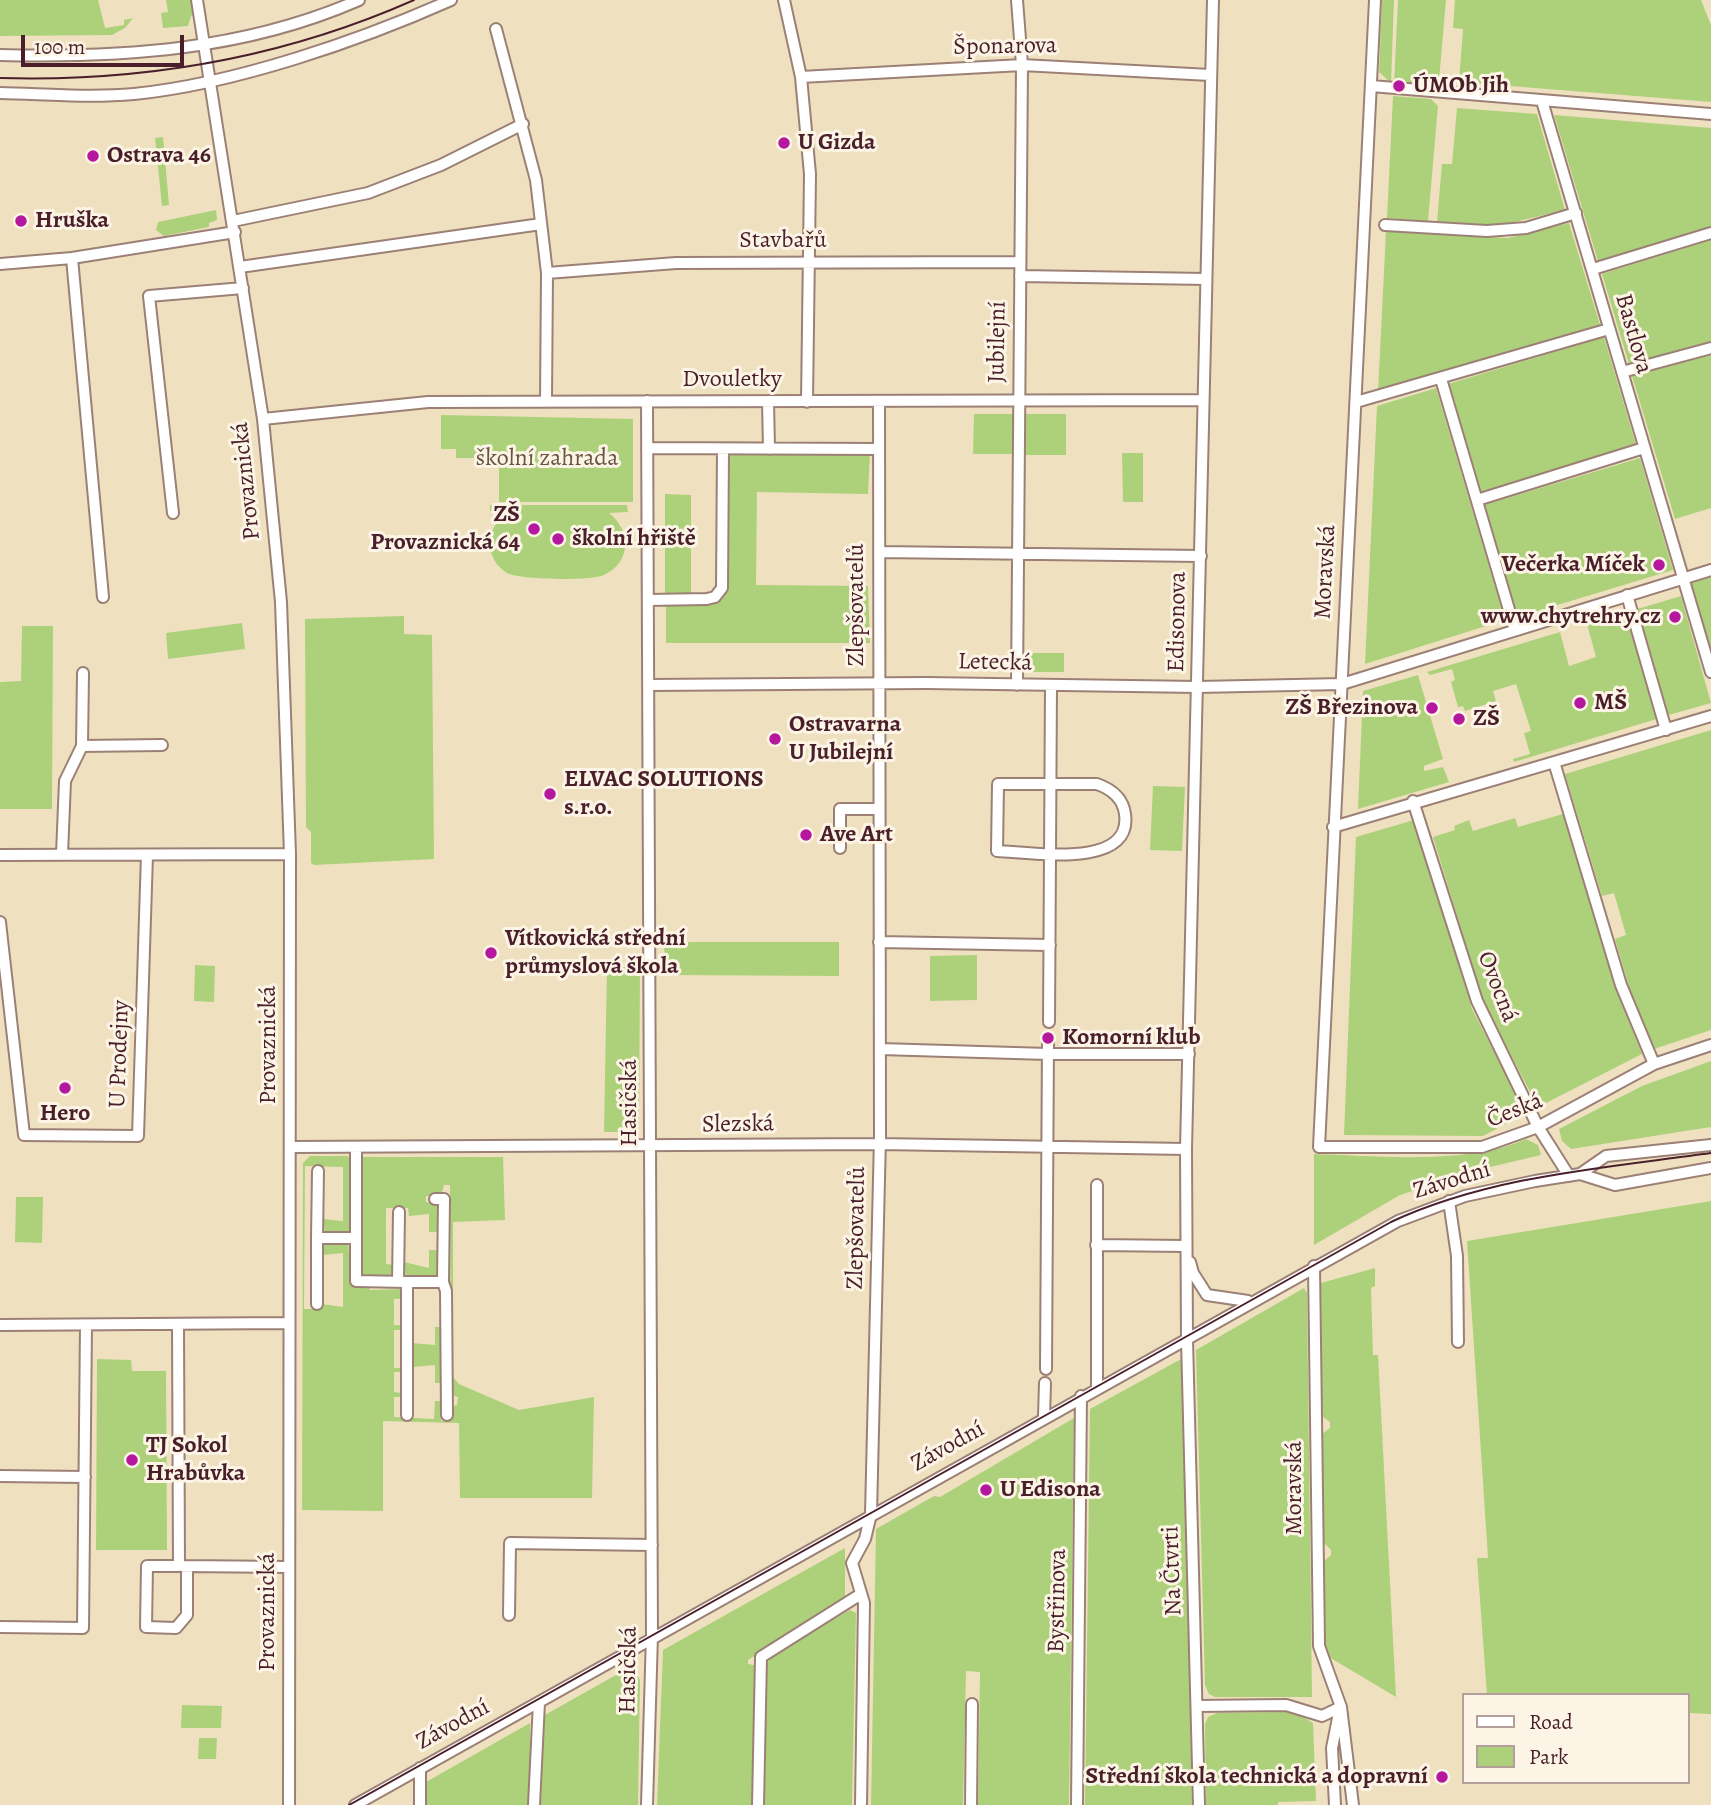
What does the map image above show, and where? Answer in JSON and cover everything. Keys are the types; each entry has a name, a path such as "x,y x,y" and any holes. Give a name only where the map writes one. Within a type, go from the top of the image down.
{"street":[{"name":"Provaznická","path":"197,0 263,419 281,602 290,855 291,1147 287,1323 289,1805"},
{"path":"0,54 64,56 205,46 237,39 359,0"},
{"path":"0,93 90,96 132,94 211,80 388,26 451,0"},
{"path":"784,0 801,76 810,174 807,401"},
{"name":"Jubilejní","path":"1017,0 1022,65 1017,685"},
{"name":"Edisonova","path":"1187,1337 1186,1149 1213,0"},
{"name":"Moravská","path":"1319,1147 1375,0"},
{"path":"496,29 536,180 547,273 546,400"},
{"name":"Šponarova","path":"801,76 1022,65 1210,75"},
{"path":"1371,86 1711,114"},
{"name":"Bastlova","path":"1542,101 1711,672"},
{"path":"0,264 72,258 234,227 368,193 441,165 523,124"},
{"path":"1385,225 1487,231 1526,228 1576,213"},
{"path":"240,267 541,224"},
{"path":"1593,269 1711,233"},
{"path":"72,258 103,597"},
{"name":"Stavbařů","path":"547,273 676,263 1020,262"},
{"path":"1020,276 1206,279"},
{"path":"173,513 149,296 243,288"},
{"path":"1356,402 1609,329"},
{"path":"1622,372 1711,348"},
{"path":"1441,379 1515,630"},
{"name":"Dvouletky","path":"263,419 410,402 1203,400"},
{"name":"Hasičská","path":"647,401 652,1545 647,1805"},
{"path":"768,401 769,449"},
{"name":"Zlepšovatelů","path":"861,1805 864,1603 852,1563 865,1539 871,1514 880,1144 879,402"},
{"path":"647,448 879,449"},
{"path":"1477,500 1644,448"},
{"path":"648,600 707,599 715,597 722,588 723,449"},
{"path":"879,552 1201,556"},
{"name":"Letecká","path":"648,685 878,683 1198,687 1342,684 1711,570"},
{"path":"1627,595 1666,730"},
{"path":"62,854 65,781 82,746 83,673"},
{"path":"1049,1022 1051,685"},
{"path":"1333,827 1413,801 1711,716"},
{"path":"82,746 162,745"},
{"path":"1554,762 1621,985 1654,1064"},
{"path":"1051,784 1097,784 1110,789 1120,799 1126,819 1121,837 1109,848 1093,853 997,851 998,785 1051,784"},
{"name":"Ovocná","path":"1413,801 1476,1001 1538,1127 1574,1175"},
{"path":"839,848 839,810 878,809"},
{"path":"0,855 290,855"},
{"name":"U Prodejny","path":"0,922 24,1135 138,1136 147,855"},
{"path":"879,942 1050,945"},
{"name":"Česká","path":"1319,1147 1482,1147 1538,1127 1654,1064 1711,1045"},
{"path":"880,1049 1048,1049 1189,1054"},
{"path":"1046,1369 1048,1049"},
{"name":"Slezská","path":"291,1147 880,1144 1186,1149"},
{"name":"Závodní","path":"355,1805 1382,1229 1449,1201 1574,1175 1606,1156 1711,1145"},
{"path":"356,1147 356,1281 443,1282"},
{"name":"Závodní","path":"1574,1175 1615,1185 1711,1168"},
{"path":"317,1304 318,1171"},
{"path":"1097,1185 1097,1387"},
{"path":"435,1199 444,1199 443,1282 446,1291 447,1415"},
{"path":"1449,1201 1457,1256 1458,1342"},
{"path":"399,1212 407,1415"},
{"path":"317,1238 356,1238"},
{"path":"1096,1245 1186,1246"},
{"name":"Edisonova","path":"1186,1246 1192,1273 1207,1294 1250,1301"},
{"name":"Moravská","path":"1314,1266 1319,1646 1341,1707 1353,1805"},
{"path":"0,1325 287,1323"},
{"path":"178,1324 183,1567 187,1615 176,1628 146,1627 147,1566 183,1567 289,1567"},
{"path":"0,1626 82,1628 86,1325"},
{"name":"Na Čtvrti","path":"1187,1337 1199,1805"},
{"path":"1044,1417 1045,1383"},
{"name":"Bystřinova","path":"1077,1805 1081,1396"},
{"path":"0,1476 85,1477"},
{"path":"509,1615 510,1543 652,1545"},
{"path":"758,1805 761,1657 861,1594"},
{"path":"534,1805 539,1702"},
{"path":"971,1805 972,1704"},
{"path":"1198,1706 1286,1705 1322,1716 1341,1707"},
{"path":"1335,1805 1332,1748 1341,1707"},
{"path":"420,1768 420,1805"}],"green space":[{"path":"0,0 98,0 105,28 124,25 124,20 133,18 125,28 112,35 0,36"},
{"path":"166,0 193,0 196,15 191,16 188,26 163,28 161,13 168,12"},
{"path":"1382,0 1394,0 1391,83 1379,72"},
{"path":"1398,0 1446,0 1439,80 1436,86 1394,84"},
{"path":"1455,0 1701,0 1711,25 1711,102 1459,82 1463,29 1453,28"},
{"path":"1393,96 1431,99 1438,106 1428,221 1387,218"},
{"path":"1457,108 1537,114 1565,210 1502,225 1437,222 1442,164 1452,164"},
{"path":"1554,115 1711,128 1711,227 1598,261"},
{"path":"163,137 169,205 162,206 155,138"},
{"path":"216,210 217,220 209,223 209,227 164,236 156,230 158,222"},
{"path":"1569,223 1600,325 1378,392 1386,231 1508,238"},
{"path":"1711,240 1711,341 1629,364 1602,274"},
{"path":"1604,337 1636,445 1481,492 1448,384"},
{"path":"1711,355 1711,508 1675,519 1632,376"},
{"path":"1436,388 1505,620 1365,664 1377,406"},
{"path":"974,414 1013,414 1013,454 973,454"},
{"path":"1026,414 1066,414 1066,455 1025,455"},
{"name":"školní zahrada","path":"441,415 633,419 633,502 499,502 499,466 476,466 476,458 456,458 456,449 441,449"},
{"path":"727,452 870,452 868,494 757,492 756,585 868,586 870,643 666,643 666,603 715,602 725,594"},
{"path":"1122,453 1143,453 1143,502 1123,502"},
{"path":"1640,458 1673,570 1518,617 1484,505"},
{"path":"665,494 691,495 691,594 665,595"},
{"name":"školní hřiště","path":"490,505 627,505 628,512 609,513 621,528 624,554 613,569 597,577 540,578 507,573 495,561 490,546 494,527 506,513 490,511"},
{"path":"1711,570 1711,672 1682,578"},
{"path":"1681,596 1711,703 1665,716 1634,610"},
{"path":"1629,612 1660,718 1514,762 1513,759 1530,754 1524,733 1531,731 1516,684 1493,691 1496,701 1465,711 1463,706 1458,707 1451,682 1455,680 1452,669 1430,675 1427,672 1560,632 1569,666 1596,657 1587,624"},
{"path":"404,616 404,634 432,635 434,859 314,865 311,863 311,832 306,827 305,619"},
{"path":"242,623 245,649 168,659 166,633"},
{"path":"22,626 53,626 52,809 0,809 0,682 21,681"},
{"path":"1030,653 1064,653 1064,672 1029,672"},
{"path":"1418,675 1443,759 1424,766 1424,771 1443,767 1449,782 1358,809 1363,691"},
{"path":"1711,730 1711,1030 1654,1049 1630,990 1615,939 1626,935 1614,893 1602,896 1565,774"},
{"path":"1153,786 1185,787 1182,851 1150,850"},
{"path":"1563,814 1619,997 1642,1054 1538,1107 1484,1004 1433,837 1455,830 1454,826 1469,820 1473,831 1515,818 1518,827"},
{"path":"1414,820 1472,1009 1526,1113 1483,1136 1344,1135 1356,837"},
{"path":"664,942 839,942 839,976 665,975"},
{"path":"977,955 977,1000 930,1001 930,956"},
{"path":"195,965 215,966 214,1002 194,1001"},
{"path":"607,967 640,967 639,1132 604,1132"},
{"path":"1711,1061 1711,1127 1571,1149 1562,1141 1559,1129 1642,1086"},
{"path":"1526,1139 1538,1145 1541,1155 1469,1172 1400,1195 1314,1245 1314,1154 1450,1156 1477,1153"},
{"path":"310,1156 348,1156 350,1159 351,1229 349,1233 325,1233 323,1219 343,1221 343,1167 305,1166 304,1309 320,1309 322,1304 343,1307 343,1253 323,1255 322,1245 327,1242 348,1243 351,1278 356,1285 369,1287 370,1290 402,1289 403,1299 394,1299 394,1325 402,1325 403,1330 394,1330 394,1368 402,1368 402,1372 394,1372 394,1392 402,1393 402,1397 394,1397 394,1417 434,1419 435,1401 442,1401 441,1421 450,1421 451,1407 457,1405 458,1397 451,1395 450,1185 444,1185 441,1196 426,1196 426,1202 437,1204 438,1232 429,1232 429,1214 409,1216 408,1208 386,1208 386,1264 394,1265 393,1276 364,1279 359,1274 363,1263 363,1178 360,1161 362,1157 503,1157 505,1220 453,1222 453,1377 459,1384 519,1410 594,1397 592,1498 460,1498 459,1423 383,1421 383,1511 302,1510 303,1163"},
{"path":"16,1197 43,1197 42,1243 15,1242"},
{"path":"1711,1201 1711,1714 1690,1713 1690,1693 1487,1693 1477,1558 1488,1558 1467,1241"},
{"path":"429,1250 438,1250 436,1277 406,1278 404,1262 429,1268"},
{"path":"1375,1268 1375,1286 1371,1288 1373,1355 1378,1355 1396,1697 1324,1654 1323,1562 1331,1555 1331,1550 1323,1542 1322,1434 1330,1428 1330,1422 1322,1416 1321,1283"},
{"path":"1304,1288 1307,1293 1312,1697 1215,1697 1209,1694 1205,1685 1196,1350"},
{"path":"435,1327 442,1327 442,1383 435,1383 435,1365 412,1367 412,1343 435,1345"},
{"path":"1183,1358 1192,1805 1085,1805 1090,1409"},
{"name":"TJ Sokol Hrabůvka","path":"97,1359 131,1360 132,1371 166,1371 167,1550 96,1550"},
{"path":"1074,1418 1069,1805 978,1805 980,1672 966,1671 963,1805 871,1805 876,1529 934,1496 940,1497"},
{"path":"845,1548 845,1600 748,1660 748,1664 754,1665 755,1677 753,1805 657,1805 663,1650"},
{"path":"850,1610 856,1613 852,1805 763,1805 765,1666 776,1652"},
{"path":"632,1666 640,1680 638,1805 541,1805 543,1716"},
{"path":"182,1705 222,1706 221,1728 181,1728"},
{"path":"1217,1713 1298,1714 1313,1723 1316,1801 1278,1802 1278,1805 1206,1805 1205,1724 1208,1717"},
{"path":"530,1723 530,1805 426,1805 426,1782"},
{"path":"199,1738 217,1738 216,1759 198,1759"}],"tunnel":[{"path":"1048,1043 1049,1022"}],"tram line":[{"path":"0,78 107,76 211,62 314,37 414,0"},
{"path":"349,1805 1391,1222 1429,1206 1507,1184 1588,1169 1711,1153"}],"place":[{"name":"ÚMOb Jih","path":"1399,86"},
{"name":"U Gizda","path":"784,143"},
{"name":"Ostrava 46","path":"93,156"},
{"name":"Hruška","path":"21,221"},
{"name":"ZŠ Provaznická 64","path":"534,529"},
{"name":"školní hřiště","path":"558,539"},
{"name":"Večerka Míček","path":"1659,565"},
{"name":"www.chytrehry.cz","path":"1675,617"},
{"name":"MŠ","path":"1580,703"},
{"name":"ZŠ Březinova","path":"1432,708"},
{"name":"ZŠ","path":"1459,719"},
{"name":"Ostravarna U Jubilejní","path":"775,739"},
{"name":"ELVAC SOLUTIONS s.r.o.","path":"550,794"},
{"name":"Ave Art","path":"806,835"},
{"name":"Vítkovická střední průmyslová škola","path":"491,953"},
{"name":"Komorní klub","path":"1048,1038"},
{"name":"Hero","path":"65,1088"},
{"name":"TJ Sokol Hrabůvka","path":"132,1460"},
{"name":"U Edisona","path":"986,1490"},
{"name":"Střední škola technická a dopravní","path":"1442,1777"}]}
